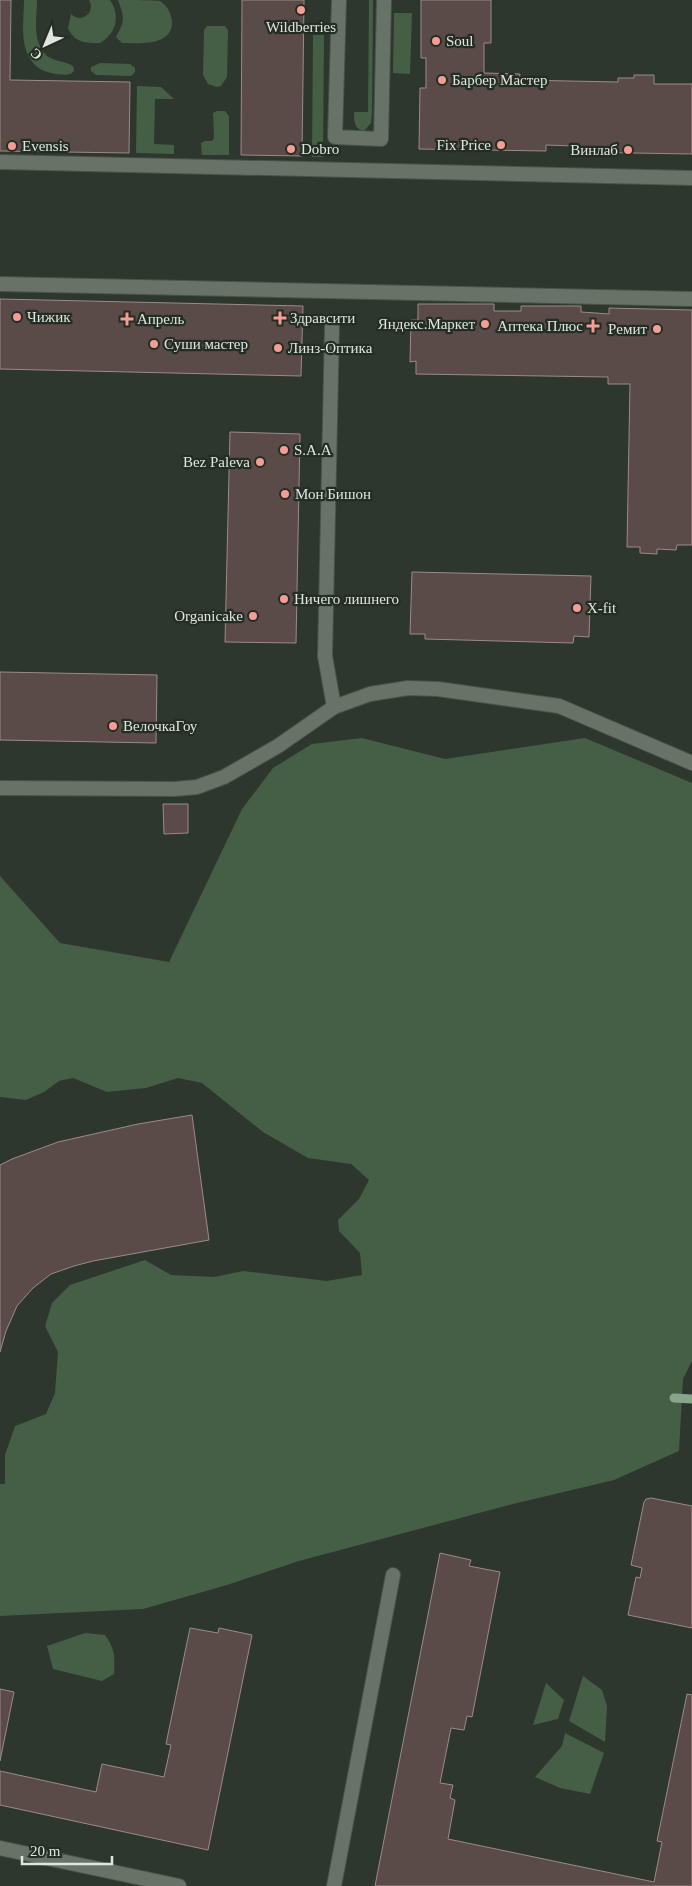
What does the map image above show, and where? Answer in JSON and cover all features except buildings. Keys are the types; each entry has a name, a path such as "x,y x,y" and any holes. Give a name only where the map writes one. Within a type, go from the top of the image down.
{"street":[{"path":"339,0 335,138 381,139 384,0"},
{"path":"0,162 692,178"},
{"path":"0,284 692,299"},
{"path":"332,326 325,656 334,707"},
{"path":"0,788 175,789 197,787 224,777 251,763 334,707 370,694 408,688 438,689 559,706 692,763"},
{"path":"334,1886 393,1574"},
{"path":"0,1848 179,1886"}],"green space":[{"path":"24,0 37,0 36,29 42,49 50,58 71,65 74,70 72,73 65,75 39,69 30,59 24,38"},
{"path":"89,0 110,0 115,12 116,18 113,30 100,43 81,41 74,37 68,28 71,14 81,18 90,12 91,5"},
{"path":"118,0 160,1 170,12 171,29 167,35 154,42 122,43 116,37 123,18"},
{"path":"369,0 373,0 372,113 371,123 364,131 356,126 354,112 368,112"},
{"path":"394,13 412,13 410,74 393,73"},
{"path":"207,26 225,26 228,30 227,77 221,86 217,87 208,84 203,75 204,30"},
{"path":"313,35 324,35 323,157 312,157"},
{"path":"100,63 130,64 135,68 135,72 131,76 96,75 91,71 91,67"},
{"path":"137,86 161,87 174,99 155,99 154,144 174,145 174,154 136,153"},
{"path":"225,111 229,116 229,155 202,155 201,143 212,141 214,138 213,113"},
{"path":"362,738 445,759 585,738 692,783 692,1361 683,1379 679,1451 614,1480 513,1504 299,1561 227,1585 143,1609 0,1616 0,1484 5,1484 5,1455 15,1426 46,1414 55,1393 58,1352 45,1326 52,1303 70,1285 145,1260 171,1275 214,1277 243,1271 327,1281 362,1275 360,1253 339,1231 338,1220 359,1199 369,1180 351,1164 308,1158 263,1132 202,1083 178,1078 146,1088 107,1092 73,1078 59,1081 44,1092 26,1100 0,1097 0,876 60,943 169,962 242,809 273,768 312,744"},
{"path":"85,1633 105,1635 113,1649 114,1674 102,1681 53,1669 47,1646"},
{"path":"583,1676 602,1690 607,1706 605,1742 569,1721"},
{"path":"546,1683 564,1700 558,1719 533,1725"},
{"path":"565,1733 604,1753 590,1794 560,1788 535,1777 562,1746"}],"waterway":[{"path":"674,1398 692,1399"}],"place":[{"name":"Wildberries","path":"301,10"},
{"name":"Soul","path":"436,41"},
{"name":"Барбер Мастер","path":"442,80"},
{"name":"Fix Price","path":"501,145"},
{"name":"Evensis","path":"12,146"},
{"name":"Dobro","path":"291,149"},
{"name":"Винлаб","path":"628,150"},
{"name":"Чижик","path":"17,317"},
{"name":"Здравсити","path":"280,318"},
{"name":"Апрель","path":"127,319"},
{"name":"Яндекс.Маркет","path":"485,324"},
{"name":"Аптека Плюс","path":"593,326"},
{"name":"Ремит","path":"657,329"},
{"name":"Суши мастер","path":"154,344"},
{"name":"Линз-Оптика","path":"278,348"},
{"name":"S.A.A","path":"284,450"},
{"name":"Bez Paleva","path":"260,462"},
{"name":"Мон Бишон","path":"285,494"},
{"name":"Ничего лишнего","path":"284,599"},
{"name":"X-fit","path":"577,608"},
{"name":"Organicake","path":"253,616"},
{"name":"ВелочкаГоу","path":"113,726"}]}
